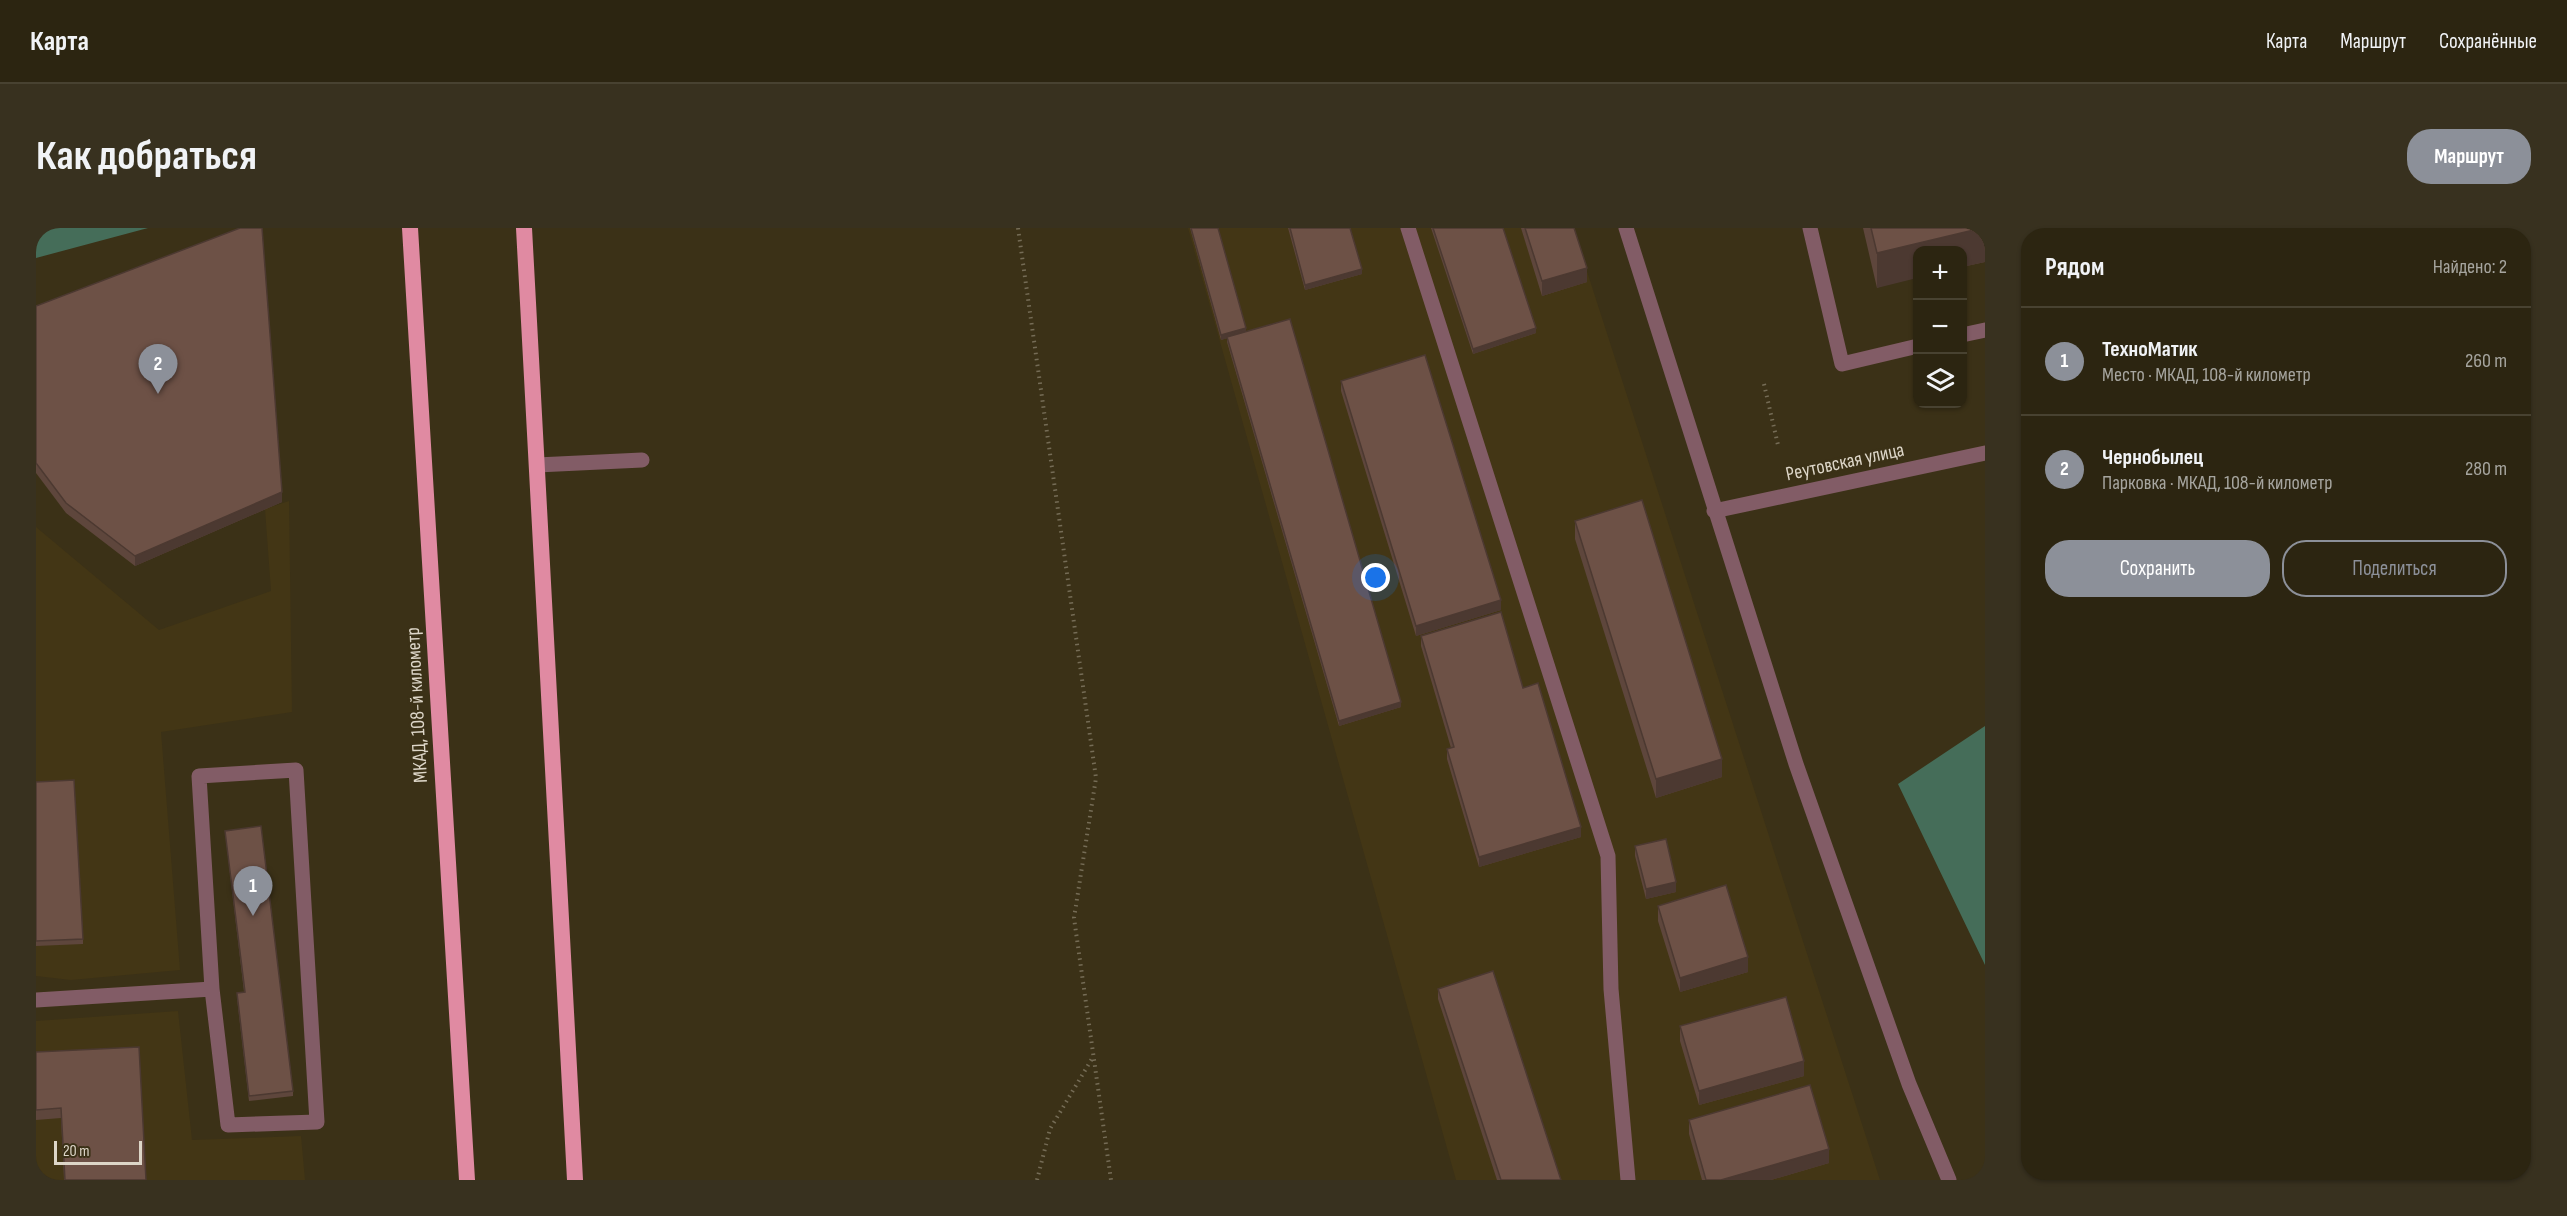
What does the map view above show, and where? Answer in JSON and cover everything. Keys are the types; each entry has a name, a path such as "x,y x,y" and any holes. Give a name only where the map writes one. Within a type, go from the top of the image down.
{"highway":[{"name":"МКАД, 108-й километр","path":"410,228 467,1180"},
{"path":"524,228 575,1180"}],"street":[{"path":"1408,228 1608,856 1611,989 1628,1180"},
{"path":"1626,228 1796,764 1897,1051 1949,1180"},
{"path":"1810,228 1842,364 1913,347"},
{"path":"1967,334 1985,330"},
{"name":"Реутовская улица","path":"1714,511 1985,453"},
{"path":"537,465 642,460"},
{"path":"296,770 317,1122 228,1125 212,989 199,776 296,770"},
{"path":"36,1000 212,989"}],"path":[{"path":"1018,228 1096,778 1074,918 1111,1180"},
{"path":"1764,384 1778,445"},
{"path":"1037,1180 1050,1130 1093,1057"}],"shaded area":[{"path":"1188,228 1573,228 1880,1180 1456,1180"},
{"path":"289,501 292,712 161,732 180,970 71,980 36,976 36,527 159,630 271,591 265,509"},
{"path":"178,1011 192,1140 301,1136 305,1180 36,1180 36,1021"}],"green space":[{"path":"36,228 148,228 36,258"},
{"path":"1985,726 1985,965 1898,784"}],"building":[{"path":"240,228 262,228 282,492 135,556 66,503 36,463 36,306"},
{"path":"1191,228 1218,228 1246,328 1221,335"},
{"path":"1290,228 1350,228 1362,269 1305,285"},
{"path":"1433,228 1503,228 1536,328 1473,349"},
{"path":"1525,228 1574,228 1587,268 1542,281"},
{"path":"1871,228 1982,228 1877,253"},
{"path":"1290,319 1401,702 1339,721 1227,337"},
{"path":"1425,355 1501,600 1416,626 1341,381"},
{"path":"1642,500 1722,759 1656,779 1575,521"},
{"path":"1501,612 1523,688 1538,683 1581,827 1479,857 1447,749 1454,747 1421,636"},
{"path":"74,780 83,939 36,941 36,782"},
{"path":"261,826 293,1091 249,1096 237,993 245,992 225,831"},
{"path":"1666,839 1676,882 1646,889 1635,846"},
{"path":"1726,885 1748,957 1680,978 1658,906"},
{"path":"1493,971 1561,1180 1501,1180 1438,989"},
{"path":"1786,997 1804,1061 1699,1091 1680,1026"},
{"path":"139,1047 146,1180 65,1180 61,1108 36,1110 36,1052"},
{"path":"1810,1085 1829,1149 1721,1180 1706,1180 1689,1120"}],"place":[{"name":"Чернобылец","path":"158,394"},
{"name":"ТехноМатик","path":"253,916"}]}
